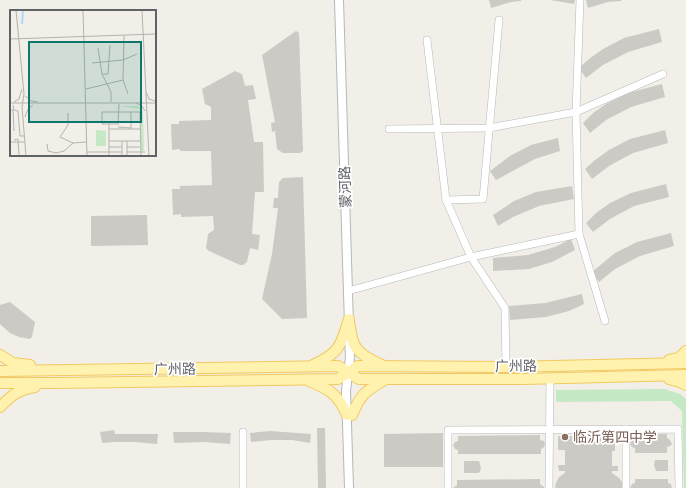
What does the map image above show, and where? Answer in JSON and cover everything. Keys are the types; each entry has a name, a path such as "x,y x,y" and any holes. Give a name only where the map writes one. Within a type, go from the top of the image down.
{"main road":[{"path":"349,319 353,342 361,353 383,366"},
{"path":"308,367 325,360 334,354 342,343 349,319"},
{"path":"656,363 679,358 686,351"},
{"path":"0,355 13,363 57,371"},
{"name":"广州路","path":"0,383 338,379 358,366 506,367 686,363"},
{"name":"广州路","path":"0,371 338,366 359,379 550,378 686,375"},
{"path":"656,376 686,385"},
{"path":"305,380 325,388 335,395 349,415 363,394 387,378"},
{"path":"0,407 13,394 27,388 56,383"}],"street":[{"name":"蒙河路","path":"339,0 350,357 348,373 351,391 349,415 349,488"},
{"path":"580,0 576,112 579,234 605,321"},
{"path":"446,200 483,199 499,20"},
{"path":"427,40 446,200 471,257 505,308 506,367"},
{"path":"389,129 490,128 576,112 663,74"},
{"path":"348,291 471,257 579,234"},
{"path":"549,488 550,378"},
{"name":"蒙河路","path":"349,415 354,488"},
{"path":"626,429 626,488"},
{"path":"448,488 448,430 626,429 678,429 680,488"},
{"path":"243,432 243,488"}],"green space":[{"path":"665,389 680,394 686,399 686,488 684,488 682,411 671,401 556,402 556,390"}],"building":[{"path":"489,0 521,1 511,2 491,8"},
{"path":"550,0 575,0 574,4"},
{"path":"586,0 621,1 608,2 588,8"},
{"path":"659,29 662,42 628,52 603,65 586,78 579,68 603,49 624,38"},
{"path":"296,31 299,33 303,151 300,153 283,153 277,149 275,131 272,132 271,123 275,122 262,55"},
{"path":"235,71 242,74 245,86 253,85 256,99 248,100 254,142 263,142 264,192 255,192 252,234 260,235 258,250 250,248 247,262 243,265 209,251 206,248 208,234 214,230 213,216 181,217 181,214 173,215 172,189 180,189 180,186 212,185 211,151 180,151 180,149 172,150 171,124 179,124 179,121 211,120 211,107 205,104 202,89"},
{"path":"662,84 665,97 631,107 606,120 590,133 583,123 593,113 606,104 628,93"},
{"path":"665,130 668,143 633,153 609,166 592,179 585,169 609,150 630,139"},
{"path":"558,138 560,151 535,159 496,180 490,171 510,156 531,145"},
{"path":"303,177 307,318 282,319 262,299 272,254 278,208 273,208 274,198 278,198 279,182 283,178"},
{"path":"666,184 669,197 634,206 610,219 593,232 586,223 596,213 610,203 631,193"},
{"path":"572,186 574,199 539,206 513,217 498,226 493,215 514,201 536,192"},
{"path":"147,215 148,245 91,246 91,216"},
{"path":"671,233 674,246 640,256 615,269 599,282 592,272 615,253 637,242"},
{"path":"571,239 575,250 552,262 529,269 493,271 493,258 528,255 555,247"},
{"path":"582,294 584,304 569,311 546,317 510,320 509,306 545,303"},
{"path":"10,302 35,322 32,337 30,339 19,337 10,333 0,324 0,305"},
{"path":"317,428 325,428 326,488 318,488"},
{"path":"114,430 115,434 158,434 157,444 135,442 102,443 100,432"},
{"path":"270,431 311,434 310,443 292,440 251,442 250,433"},
{"path":"173,432 231,433 230,444 204,442 174,443"},
{"path":"443,433 443,467 384,467 384,434"},
{"path":"634,434 667,434 667,438 672,444 667,447 667,453 635,453 635,448 630,444 631,441 635,439"},
{"path":"540,435 540,440 544,441 545,444 541,449 541,454 458,454 458,450 455,449 453,445 458,441 458,436"},
{"path":"558,436 611,436 611,438 615,438 615,451 612,451 612,466 618,466 618,471 612,471 612,473 622,482 623,488 555,488 559,477 565,473 565,471 559,471 558,465 565,465 565,450 558,450"},
{"path":"655,460 668,460 668,471 656,471 654,465"},
{"path":"464,461 479,461 481,468 479,473 464,473"},
{"path":"540,479 540,484 545,488 453,488 457,485 457,480"},
{"path":"635,479 668,479 668,483 671,484 672,488 630,488 632,484 635,483"}],"place":[{"name":"临沂第四中学","path":"565,437"}]}
